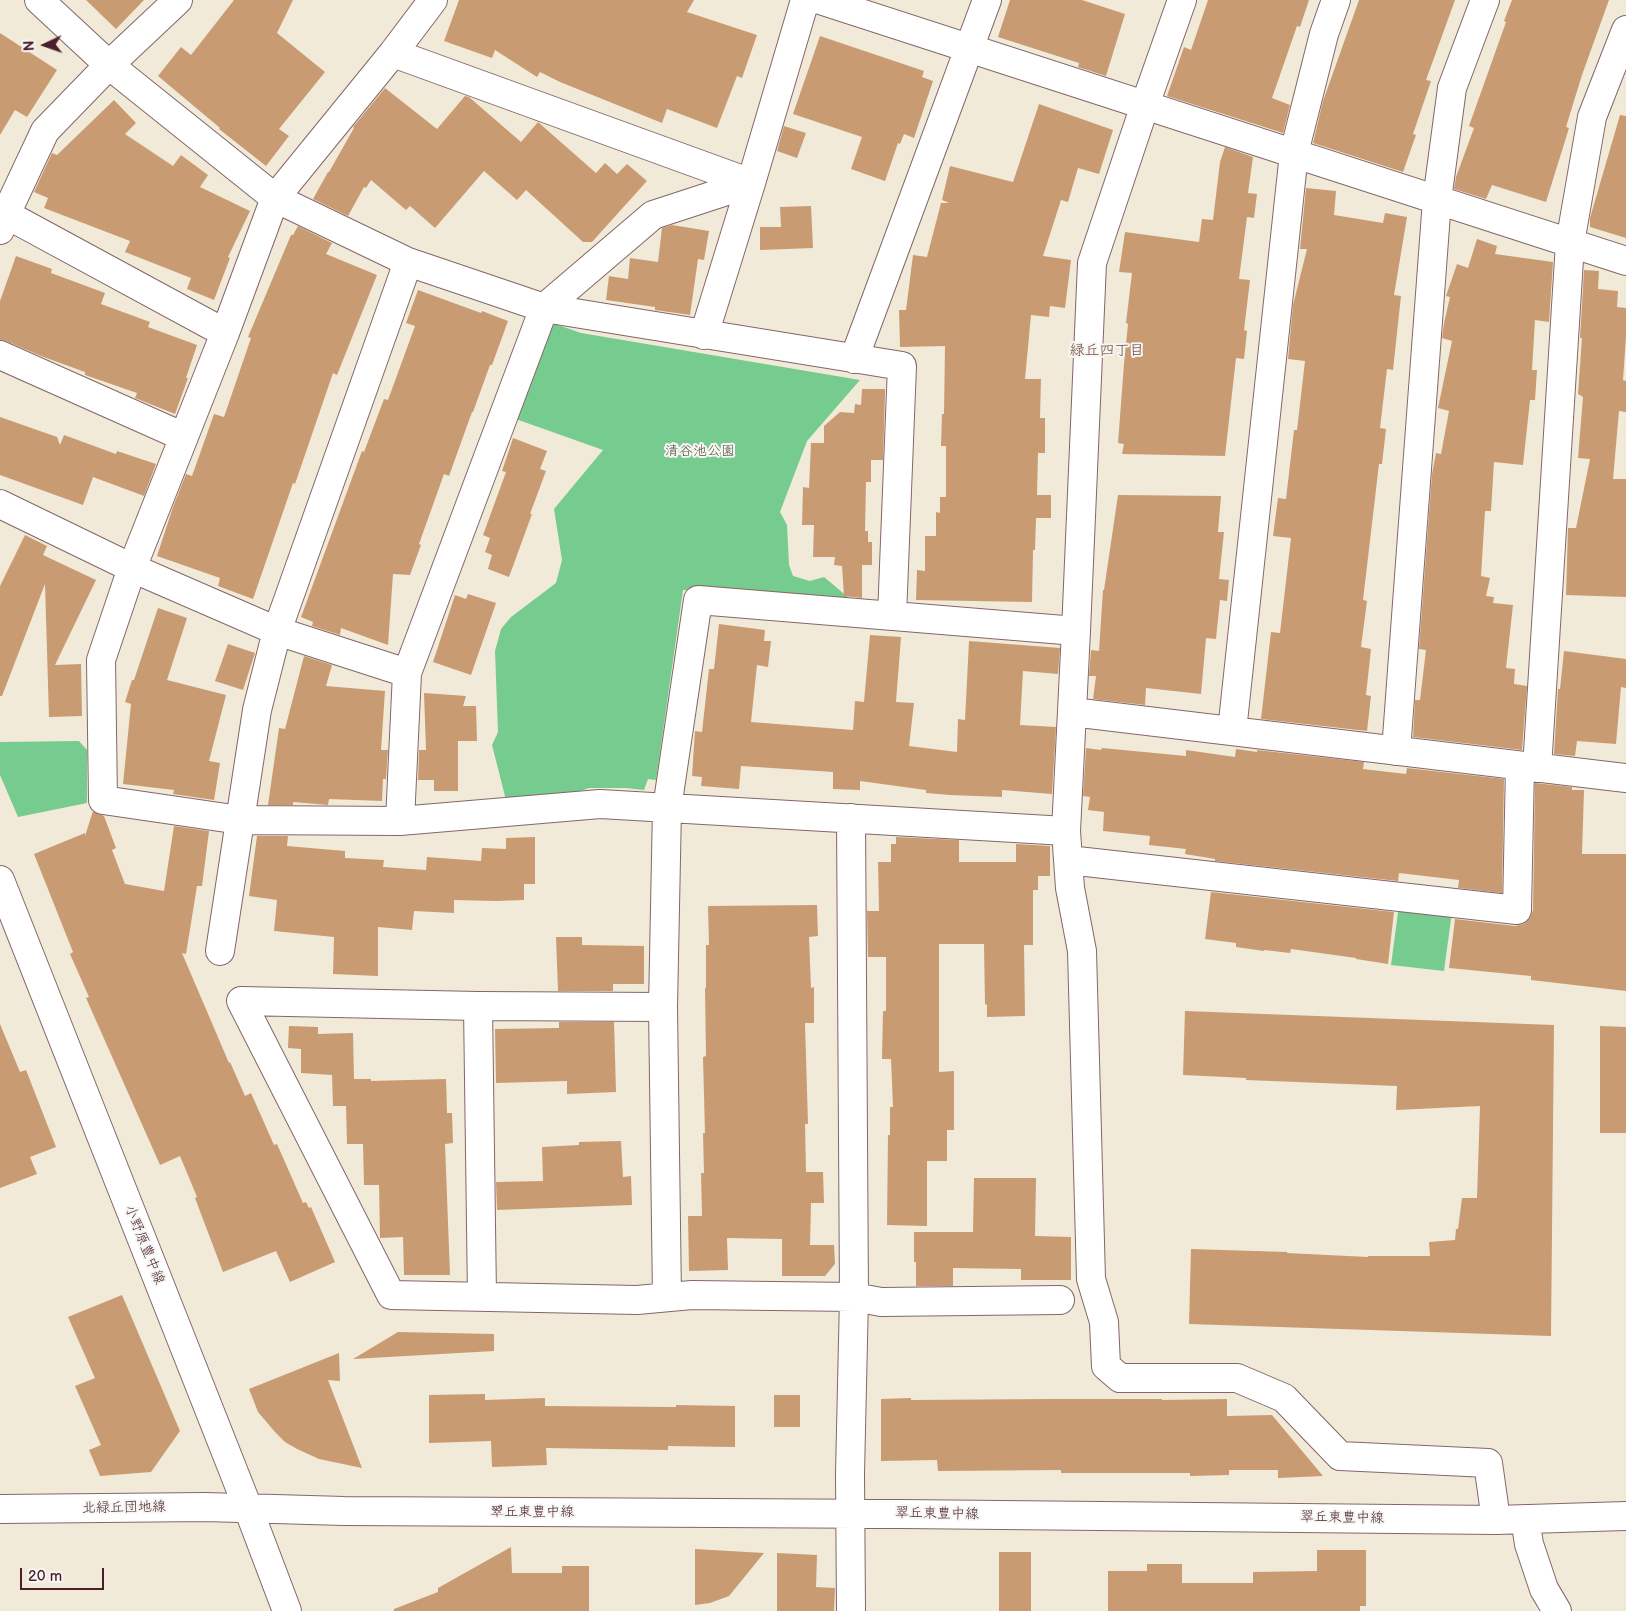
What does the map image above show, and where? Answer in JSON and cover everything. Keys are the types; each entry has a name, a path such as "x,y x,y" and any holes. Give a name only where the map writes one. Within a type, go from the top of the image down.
{"street":[{"path":"39,0 109,65 276,198 408,262 544,308 902,366 892,616"},
{"path":"178,0 109,65 45,131 2,218 224,333"},
{"path":"433,0 393,53 276,198 132,568 101,660 103,800 240,820 400,820 600,804 1066,831"},
{"path":"704,335 805,0"},
{"path":"820,0 1626,261"},
{"path":"854,359 987,0"},
{"path":"1182,0 1092,263 1066,831 1070,888 1082,951 1091,1279 1104,1322 1106,1366 1120,1378 1237,1378 1284,1398 1340,1456 1488,1463 1496,1520"},
{"path":"1232,731 1294,154 1324,34 1336,0"},
{"path":"1396,751 1437,200 1452,88 1484,0"},
{"path":"1068,860 1517,910 1570,243 1592,117 1626,30"},
{"path":"393,53 751,183"},
{"path":"400,820 407,673 544,308 653,215 751,183"},
{"path":"220,951 257,710 277,631 408,262"},
{"path":"0,354 184,437"},
{"path":"0,504 132,568 277,631 407,673"},
{"path":"667,1297 664,1007 667,808 698,600 1076,631"},
{"path":"1072,712 1626,778"},
{"path":"851,818 854,1297 850,1514 851,1611"},
{"name":"小野原豊中線","path":"0,880 288,1611"},
{"path":"664,1007 478,1006 241,1000 391,1295 637,1300 692,1295 854,1297 881,1302 1060,1300"},
{"path":"478,1006 482,1297"},
{"name":"翠丘東豊中線","path":"248,1508 354,1511 1496,1520 1626,1516"},
{"name":"北緑丘団地線","path":"0,1509 248,1508"},
{"path":"1525,1519 1529,1544 1544,1589 1557,1611"}],"green space":[{"name":"清谷池公園","path":"555,324 581,333 860,380 807,441 780,512 787,525 789,565 793,576 810,581 824,577 849,598 683,590 656,780 648,779 644,790 589,788 560,798 506,800 492,745 498,732 495,651 501,629 511,617 556,583 562,560 554,509 603,450 513,418 544,330"},
{"path":"79,741 87,750 87,803 18,817 0,775 0,742"},
{"path":"1399,905 1452,912 1444,971 1391,965"}],"building":[{"path":"86,0 144,0 116,29"},
{"path":"234,0 293,0 277,33 325,72 279,129 289,136 266,166 219,129 158,76 181,47 191,55"},
{"path":"459,0 694,0 687,12 757,35 742,78 737,76 717,128 667,109 662,123 560,82 540,72 537,77 495,50 492,58 444,41"},
{"path":"1010,0 1082,0 1125,14 1106,76 1078,67 1079,63 998,37"},
{"path":"1208,0 1309,0 1300,27 1297,26 1272,98 1290,105 1283,133 1167,96 1184,47 1191,50"},
{"path":"1359,0 1455,0 1426,80 1431,81 1413,134 1416,135 1403,172 1313,143 1323,101"},
{"path":"1512,0 1609,0 1582,75 1566,127 1569,128 1546,202 1492,185 1486,199 1454,189 1456,177 1474,128 1469,126"},
{"path":"0,33 57,70 27,117 15,110 0,135"},
{"path":"820,36 924,71 922,77 933,81 914,138 904,134 900,144 898,143 885,181 851,169 862,137 793,114"},
{"path":"385,88 437,129 465,96 469,97 521,142 538,122 596,173 605,163 617,174 627,164 647,181 592,242 583,242 526,190 517,200 484,171 435,228 410,206 406,210 371,180 366,188 364,187 348,216 313,199 353,127"},
{"path":"114,100 136,123 125,134 173,166 181,155 208,175 200,187 250,211 228,257 230,258 214,300 187,289 191,278 125,252 130,241 44,208 48,198 34,192 52,153 57,155"},
{"path":"1039,104 1113,130 1099,174 1078,168 1068,202 1061,200 1043,256 1071,260 1065,308 1050,306 1049,317 1031,315 1025,379 1041,379 1040,418 1045,418 1045,453 1038,453 1037,495 1051,495 1051,518 1036,518 1032,602 916,600 917,570 925,571 925,536 936,536 936,512 940,513 940,497 946,497 946,446 941,446 942,414 944,414 945,346 900,347 899,310 906,310 913,255 927,257 941,203 949,203 942,200 950,166 1013,182"},
{"path":"1620,115 1626,116 1626,238 1590,227 1590,218"},
{"path":"784,126 806,133 797,158 777,151"},
{"path":"1225,147 1253,157 1248,193 1257,194 1254,218 1247,217 1239,279 1250,280 1244,330 1247,331 1244,359 1236,358 1225,456 1122,454 1124,444 1118,443 1128,324 1126,323 1132,273 1119,272 1125,232 1199,242 1202,219 1213,220 1220,162"},
{"path":"1306,188 1336,191 1334,215 1383,223 1385,213 1407,217 1394,295 1401,296 1393,370 1387,369 1380,428 1386,429 1382,464 1379,464 1363,600 1367,601 1361,647 1371,649 1366,695 1371,696 1367,731 1261,719 1271,632 1280,633 1291,538 1273,536 1278,498 1286,499 1305,361 1288,359 1293,305 1307,249 1300,249"},
{"path":"811,206 813,248 760,250 760,227 781,227 780,207"},
{"path":"672,225 709,231 704,260 698,259 690,315 655,310 655,307 606,300 609,276 628,279 630,258 658,262 662,228"},
{"path":"298,226 332,243 326,254 377,275 337,375 333,373 253,599 218,586 220,578 157,556 186,474 192,476 214,414 224,417 251,338 248,337 291,235 293,235"},
{"path":"1477,239 1497,246 1495,254 1553,262 1549,322 1535,320 1532,370 1537,370 1535,400 1530,400 1523,465 1494,462 1491,511 1485,511 1481,576 1490,578 1486,596 1494,597 1493,603 1513,605 1506,668 1515,669 1514,684 1527,686 1522,750 1413,737 1415,700 1420,700 1426,650 1419,649 1432,474 1436,453 1441,454 1449,411 1438,408 1452,341 1442,338 1450,297 1446,296 1457,264 1468,268"},
{"path":"16,256 52,269 51,273 105,293 101,304 150,322 148,327 197,345 175,414 135,398 137,393 85,375 85,372 0,340 0,301"},
{"path":"1584,270 1599,271 1598,289 1618,291 1617,307 1626,308 1623,380 1626,381 1626,412 1619,411 1613,479 1626,479 1626,597 1566,595 1568,528 1576,528 1590,459 1578,458 1583,397 1578,394"},
{"path":"418,290 508,321 449,476 444,474 410,575 393,574 388,645 341,628 340,635 312,626 313,622 301,617 362,451 364,452 384,399 388,400 415,326 406,323"},
{"path":"862,389 885,389 885,393 883,460 871,460 871,482 866,482 865,531 868,531 868,542 872,542 872,565 862,565 862,598 844,596 842,566 834,565 835,557 813,557 814,525 802,525 803,487 809,488 811,443 824,443 824,426 840,412 854,413 855,404 861,405"},
{"path":"0,417 57,437 60,445 64,435 116,454 117,451 156,464 144,496 93,477 83,505 0,475"},
{"path":"513,438 547,451 540,469 546,471 509,577 488,569 492,555 485,552 490,538 483,535 506,472 502,471"},
{"path":"1118,495 1221,496 1218,532 1224,532 1219,579 1229,580 1227,601 1220,600 1216,639 1206,638 1201,694 1146,688 1145,705 1093,699 1096,676 1089,676 1091,650 1099,651 1103,590"},
{"path":"25,535 47,546 43,555 96,580 55,665 81,664 82,716 49,717 45,584 2,696 0,696 0,586"},
{"path":"468,594 496,603 471,675 433,662 455,595 466,599"},
{"path":"158,608 187,618 167,680 226,695 209,761 220,763 214,800 173,794 174,790 123,784 131,704 125,702"},
{"path":"719,624 765,630 764,641 771,641 768,667 757,665 751,722 853,730 855,701 864,702 870,635 901,637 896,702 914,703 909,746 957,752 958,719 965,720 969,641 1060,648 1058,674 1023,671 1020,725 1056,727 1052,794 1002,790 1002,797 950,795 926,793 926,790 860,781 860,790 833,789 833,772 741,766 739,789 701,786 702,777 692,776 695,731 702,732 709,669 714,669"},
{"path":"228,644 255,653 243,690 215,681"},
{"path":"1564,651 1626,659 1626,688 1621,687 1616,744 1577,741 1575,756 1554,754 1558,689 1560,689"},
{"path":"304,656 332,665 326,686 385,691 381,750 388,750 386,779 383,779 382,801 329,799 328,805 293,802 293,805 268,805 279,728 285,729"},
{"path":"424,693 466,696 463,706 476,706 477,741 458,741 458,791 434,791 434,780 418,780 419,750 426,750"},
{"path":"1086,748 1186,756 1186,750 1235,757 1236,749 1257,752 1257,750 1364,762 1363,769 1406,774 1407,768 1504,779 1502,893 1458,888 1459,880 1399,873 1398,881 1215,861 1215,859 1185,854 1186,849 1149,845 1150,836 1103,831 1104,812 1088,810 1090,797 1083,796"},
{"path":"1535,783 1572,787 1572,790 1584,790 1582,854 1626,854 1626,991 1531,980 1531,976 1449,968 1455,919 1515,926 1524,924 1530,918 1533,910"},
{"path":"93,811 104,816 116,848 112,850 125,884 164,891 174,826 209,831 202,886 197,886 186,954 182,953 245,1096 251,1093 274,1145 277,1144 303,1203 306,1202 309,1208 311,1207 335,1262 290,1282 276,1251 223,1272 195,1198 197,1197 180,1156 160,1165 86,998 89,997 70,954 73,952 34,854 85,833 85,836"},
{"path":"257,836 288,836 287,846 345,851 345,858 384,860 383,867 426,870 427,857 481,861 482,848 506,849 506,838 535,837 535,884 524,884 524,900 454,900 454,913 414,911 412,930 378,927 378,976 333,974 334,937 274,931 277,900 249,896"},
{"path":"896,837 959,840 959,862 1016,862 1016,844 1050,846 1050,876 1038,876 1038,890 1033,890 1033,945 1024,945 1025,1016 987,1017 984,944 939,944 939,1072 954,1071 954,1130 947,1130 947,1161 927,1161 927,1226 887,1225 888,1135 890,1135 890,1107 893,1107 891,1059 882,1059 883,1011 886,1011 886,957 868,957 867,911 879,911 878,862 891,862 891,844 896,844"},
{"path":"1211,892 1394,912 1388,964 1291,949 1290,953 1264,951 1236,947 1236,943 1205,939"},
{"path":"817,905 818,936 809,937 811,988 814,987 814,1023 805,1023 808,1124 805,1124 806,1172 823,1172 824,1203 811,1203 810,1245 834,1245 835,1264 825,1276 782,1276 782,1239 727,1238 728,1270 689,1271 688,1216 702,1216 701,1173 704,1173 703,1133 705,1133 703,1057 706,1056 705,988 706,945 709,945 708,906"},
{"path":"556,937 582,937 582,945 644,946 644,984 613,984 613,991 558,991"},
{"path":"1185,1011 1554,1025 1551,1336 1189,1324 1191,1249 1368,1257 1430,1256 1429,1242 1455,1240 1462,1198 1477,1198 1480,1106 1396,1110 1397,1086 1246,1080 1246,1078 1183,1075"},
{"path":"559,1022 614,1022 616,1092 567,1094 567,1081 496,1083 495,1029 559,1028"},
{"path":"0,1024 20,1072 26,1070 56,1147 30,1157 37,1174 0,1188"},
{"path":"289,1026 318,1027 318,1034 353,1033 354,1079 371,1079 371,1081 446,1079 447,1113 452,1113 453,1143 445,1144 450,1275 404,1275 403,1237 380,1238 379,1185 364,1185 363,1144 347,1144 346,1106 333,1106 332,1075 301,1073 301,1049 288,1048"},
{"path":"1600,1026 1626,1027 1626,1133 1600,1133"},
{"path":"621,1141 623,1177 631,1176 632,1205 497,1210 496,1182 543,1181 542,1147 579,1145 579,1142"},
{"path":"974,1178 1036,1178 1035,1236 1071,1237 1071,1280 1021,1280 1021,1269 953,1268 953,1286 916,1286 914,1232 973,1232"},
{"path":"122,1295 180,1431 151,1472 100,1476 89,1450 101,1445 75,1386 95,1378 68,1317"},
{"path":"398,1332 494,1334 494,1351 353,1359"},
{"path":"339,1353 340,1381 328,1380 362,1468 319,1459 285,1442 258,1412 249,1389"},
{"path":"485,1394 485,1400 545,1398 545,1406 735,1406 735,1447 668,1446 668,1450 546,1448 547,1465 492,1467 491,1441 429,1443 429,1395"},
{"path":"774,1395 800,1395 800,1427 774,1427"},
{"path":"911,1398 911,1400 1227,1399 1227,1416 1272,1415 1323,1476 1278,1478 1278,1470 1229,1470 1229,1475 1190,1476 1190,1473 1061,1473 1061,1470 938,1471 937,1460 881,1461 881,1399"},
{"path":"511,1547 512,1573 562,1573 562,1566 589,1566 589,1611 394,1611 394,1609 438,1592 438,1588"},
{"path":"695,1549 764,1553 729,1596 710,1603 695,1605"},
{"path":"1317,1550 1366,1550 1366,1606 1360,1606 1360,1611 1108,1611 1108,1571 1147,1571 1147,1564 1182,1564 1182,1583 1253,1583 1253,1572 1317,1571"},
{"path":"999,1552 1031,1552 1031,1611 999,1611"},
{"path":"777,1553 817,1555 816,1587 835,1588 834,1611 777,1611"}],"district":[{"name":"緑丘四丁目","path":"1107,351"}]}
